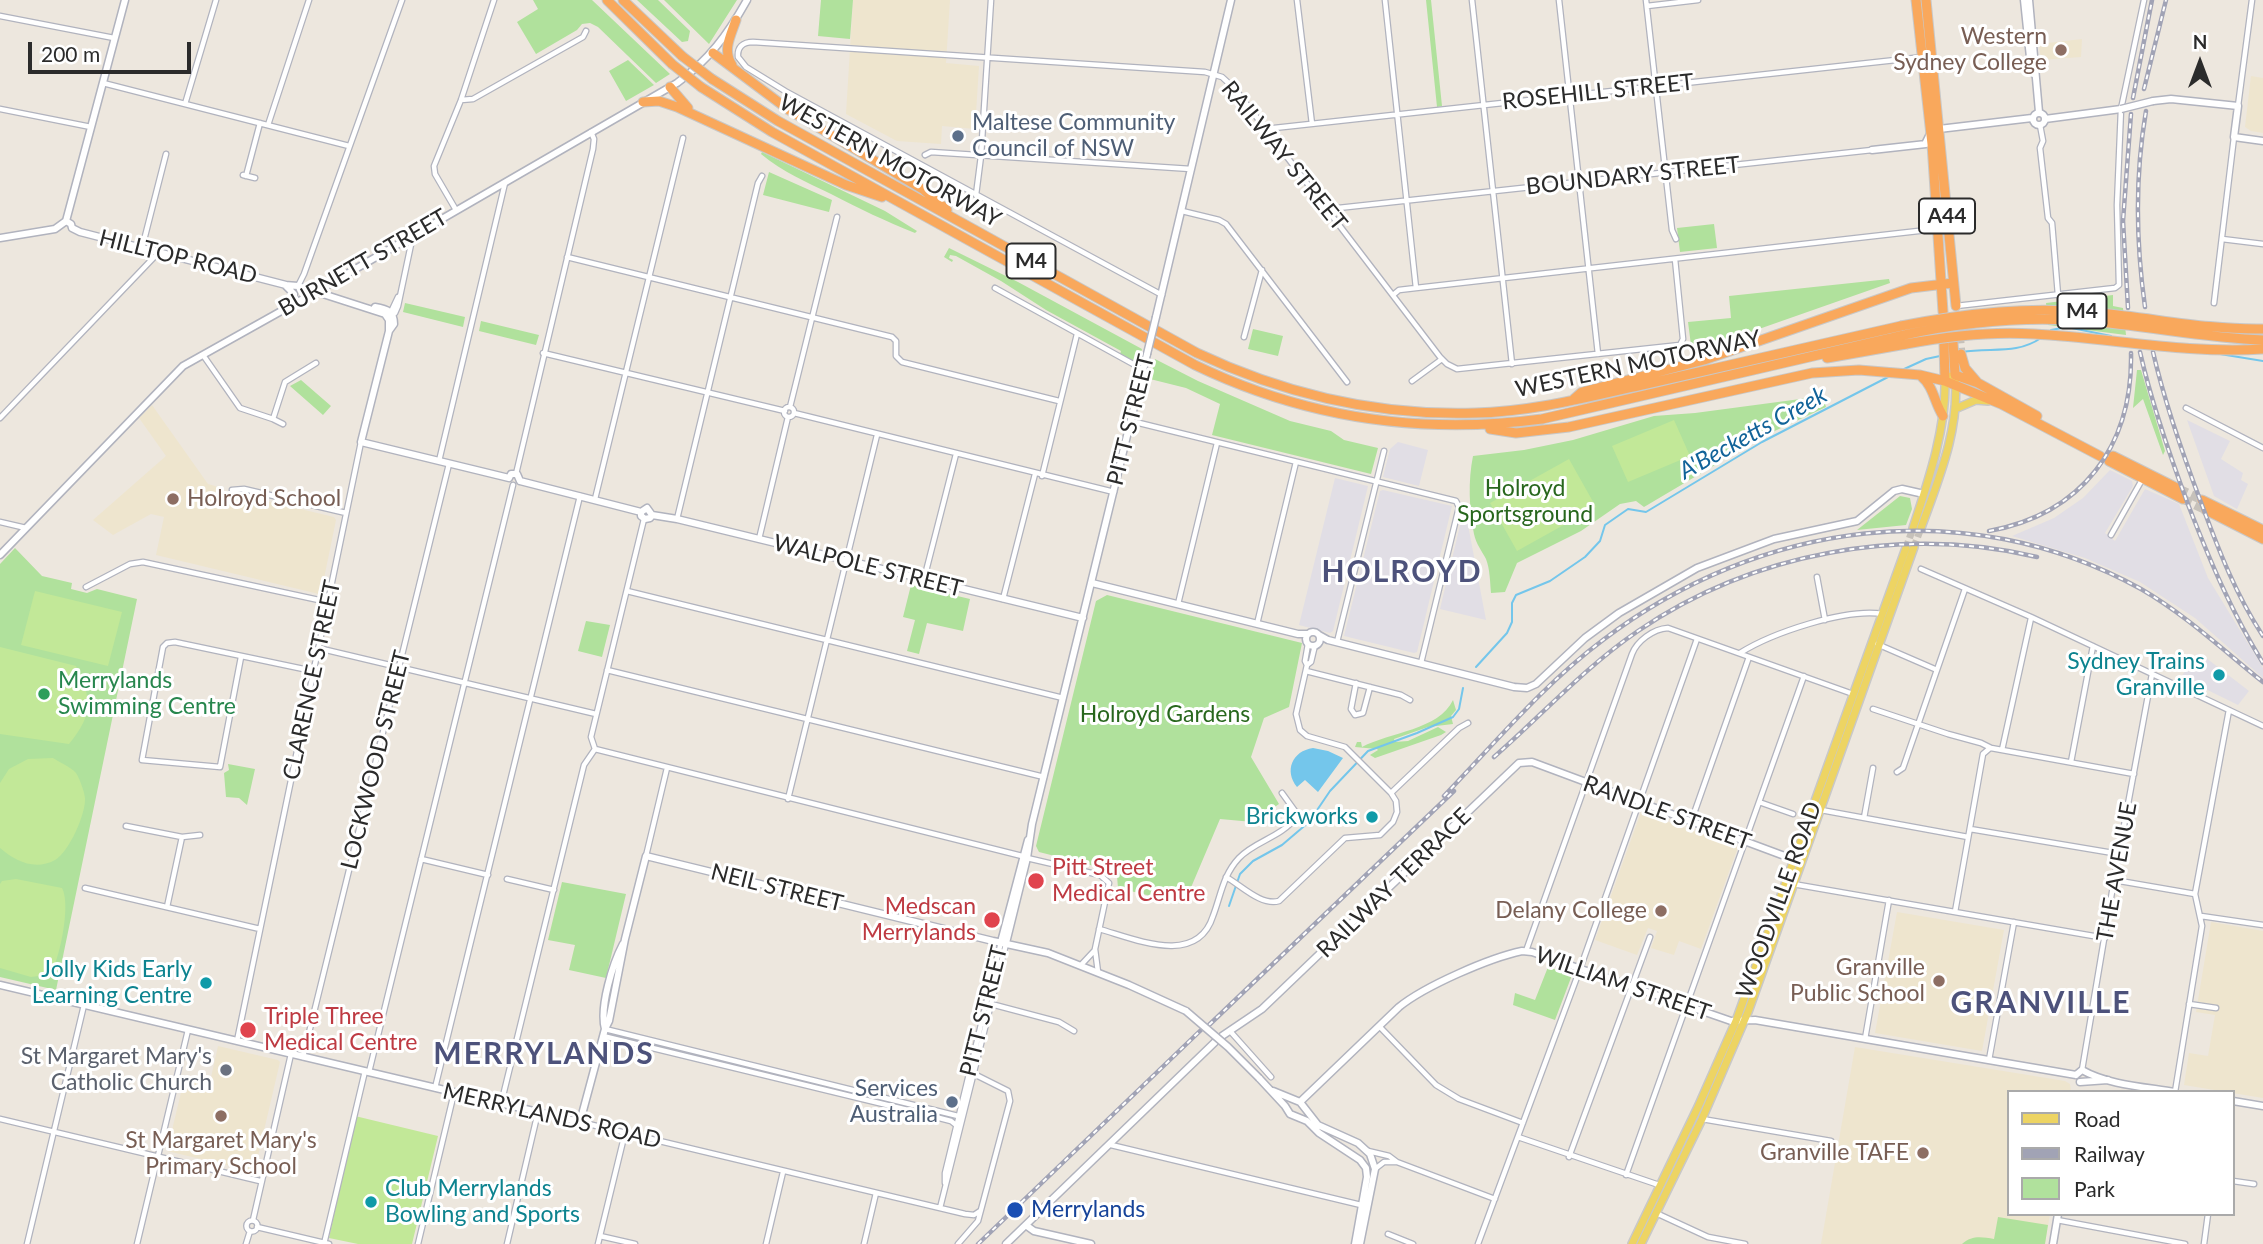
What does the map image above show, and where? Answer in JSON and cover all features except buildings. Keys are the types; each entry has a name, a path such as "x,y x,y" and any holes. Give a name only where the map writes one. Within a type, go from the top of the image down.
{"highway":[{"name":"WESTERN MOTORWAY","path":"607,0 673,64 701,87 753,121 1172,354 1240,386 1284,401 1355,418 1412,425 1475,426 1568,415 1904,335 1987,312 2047,310 2099,313 2205,327 2263,329"},
{"name":"WESTERN MOTORWAY","path":"623,0 682,56 712,79 778,121 1198,353 1251,377 1309,396 1376,408 1440,413 1509,411 1985,321 2064,319 2217,338 2263,340"},
{"name":"A44","path":"1916,0 1927,56 1935,131 1941,149 1948,284 1943,312"},
{"name":"A44","path":"1926,0 1927,56"},
{"path":"736,20 727,45 727,55 731,64 746,79"},
{"path":"713,53 789,110 924,190 959,221"},
{"name":"M4","path":"670,87 694,114"},
{"name":"M4","path":"643,102 667,103 846,185 903,204"},
{"name":"A44","path":"1935,131 1928,144 1938,229 1948,284 1956,306"},
{"path":"1573,401 1582,392 1704,360 1884,296 1922,285 1948,284"},
{"name":"WESTERN MOTORWAY","path":"1904,335 2015,333 2180,348 2263,349"},
{"path":"1475,426 1516,433 1569,426 1812,373 1859,370 1944,376 1958,374 2101,454 2001,404 1958,374 1948,343 1944,376"},
{"path":"1958,374 1961,354"},
{"path":"1920,375 1932,388 1943,416"},
{"path":"2111,459 2183,499"},
{"path":"2144,476 2179,489"},
{"path":"2202,500 2263,530"},
{"path":"2206,510 2263,539"}],"main road":[{"path":"0,238 60,227 61,223 66,221 125,0"},
{"name":"BURNETT STREET","path":"0,555 183,366 670,87 713,53 747,0"},
{"name":"PITT STREET","path":"1004,943 1231,0"},
{"path":"2026,0 2031,66 2039,112 2045,119"},
{"path":"2032,118 2034,123 2039,125 2045,119 2121,109 2164,99 2238,106 2234,137 2263,141"},
{"path":"1935,131 2032,118 2039,112"},
{"path":"1928,144 1941,149"},
{"name":"BOUNDARY STREET","path":"1872,150 1928,144"},
{"path":"60,227 66,233 72,228 66,221"},
{"name":"HILLTOP ROAD","path":"72,228 314,292 390,316"},
{"path":"285,285 294,293 291,304"},
{"name":"HILLTOP ROAD","path":"285,285 314,292"},
{"name":"CLARENCE STREET","path":"361,442 389,331 390,316"},
{"path":"1944,376 1943,416 1917,528 1951,441 1958,374"},
{"path":"1955,409 1980,400 2001,404"},
{"path":"361,442 595,499 643,515"},
{"path":"1092,583 1313,640 1337,642 1527,688 1536,684 1586,638 1619,613 1698,568 1755,544 1857,520 1894,491 1907,490 1924,494 1928,492 1944,464"},
{"name":"WALPOLE STREET","path":"643,515 649,519 652,515 677,519 1083,618"},
{"name":"WOODVILLE ROAD","path":"1632,1244 1736,1021 1798,861 1853,694 1876,643 1883,614 1910,547 1821,810 1798,861 1793,884 1745,1021 1702,1119 1641,1244"},
{"name":"RAILWAY TERRACE","path":"1222,1036 1262,1009 1513,767 1523,762 1532,762 1573,778"},
{"name":"RANDLE STREET","path":"1573,778 1798,861"},
{"path":"580,1122 609,1021 625,939 646,856"},
{"name":"NEIL STREET","path":"646,856 1048,953 1082,965 1186,1012 1228,1047 1272,1091"},
{"name":"WILLIAM STREET","path":"1299,1104 1406,1001 1421,991 1511,954 1526,951 1736,1021 1755,1020 2084,1077"},
{"name":"MERRYLANDS ROAD","path":"0,985 580,1122"},
{"path":"1006,1244 1215,1042"},
{"path":"2084,1077 2164,1090"},
{"name":"THE AVENUE","path":"2080,1090 2084,1077"},
{"path":"1272,1091 1299,1104 1318,1125 1358,1143 1367,1151 1375,1169 1357,1244"},
{"path":"1272,1091 1290,1114 1307,1121 1319,1133 1360,1160 1366,1170 1357,1244"},
{"path":"2235,1101 2263,1106"},
{"path":"1287,1110 1288,1105 1299,1104"},
{"path":"1297,1117 1302,1114 1299,1104"},
{"path":"2053,1244 2058,1217"},
{"path":"1027,1226 1034,1231 1091,1244"}],"street":[{"path":"185,104 216,0"},
{"path":"268,125 309,0"},
{"path":"298,286 402,0"},
{"path":"456,209 434,168 461,100 494,0"},
{"path":"991,0 976,195 1162,295"},
{"path":"1297,0 1312,124"},
{"path":"1385,0 1416,288"},
{"path":"1472,0 1512,364"},
{"path":"1559,0 1598,354"},
{"path":"1675,239 1646,3 1698,0"},
{"path":"1956,306 2118,287 2117,205 2121,109 2144,0"},
{"path":"2238,106 2252,0"},
{"path":"0,16 114,38"},
{"path":"461,100 473,99 484,93 583,37 586,31"},
{"name":"RAILWAY STREET","path":"976,195 785,91 743,64 738,51 743,44 750,42 1215,74 1229,82 1442,359"},
{"name":"ROSEHILL STREET","path":"1265,129 1927,56"},
{"path":"103,83 349,146"},
{"path":"0,109 92,127"},
{"path":"255,178 245,176 260,123"},
{"path":"2039,125 2043,141 2040,148 2048,218 2052,223 2058,295"},
{"path":"291,1054 253,1220 257,1227 325,1244 465,683 594,145 591,132"},
{"path":"2214,303 2234,137"},
{"path":"595,499 683,138"},
{"name":"BOUNDARY STREET","path":"1328,209 1872,150"},
{"path":"925,155 931,152 1192,169"},
{"path":"142,248 166,154"},
{"path":"677,519 762,176"},
{"path":"439,461 505,181"},
{"path":"1182,211 1223,222 1347,382"},
{"path":"785,411 790,407 837,217"},
{"path":"1393,295 1401,290 1416,288 1938,229"},
{"name":"CLARENCE STREET","path":"390,316 398,296 413,234"},
{"path":"2222,239 2263,244"},
{"path":"0,418 159,252"},
{"path":"567,257 895,339 895,356 902,362 1059,401"},
{"path":"1412,381 1442,359 1450,366 1461,369 1677,346 1683,339 1675,259"},
{"path":"1244,337 1262,270"},
{"path":"995,288 1144,370"},
{"path":"1042,476 1077,334"},
{"path":"544,353 785,411"},
{"path":"203,355 240,408 283,424"},
{"path":"273,419 285,382 317,363"},
{"path":"790,407 794,413 877,435 1114,492"},
{"path":"2186,408 2263,449"},
{"path":"759,539 788,417 785,411"},
{"path":"788,417 794,413"},
{"path":"1131,421 1458,502 1421,663"},
{"path":"788,799 877,435"},
{"name":"CLARENCE STREET","path":"237,1041 361,442"},
{"path":"1178,604 1217,443"},
{"path":"1337,642 1384,451"},
{"path":"924,580 956,454"},
{"path":"1256,624 1296,462"},
{"name":"LOCKWOOD STREET","path":"303,1057 449,464"},
{"path":"1003,600 1035,474"},
{"path":"2111,536 2144,476"},
{"path":"232,490 244,489 346,513"},
{"path":"435,1088 580,496"},
{"path":"595,750 591,740 596,714 643,515"},
{"path":"0,522 26,527"},
{"path":"86,587 130,564 143,562 328,602"},
{"path":"1921,569 2031,617 2263,726"},
{"path":"1817,577 1825,620"},
{"path":"1897,772 1903,768 1965,589"},
{"path":"627,590 1063,698"},
{"path":"1739,653 1766,639 1825,620 1865,613 1883,614"},
{"path":"2001,750 2031,617"},
{"path":"1526,951 1635,646 1661,628 1668,628 1853,694"},
{"path":"1480,1244 1697,639"},
{"path":"1226,877 1260,900 1267,903 1279,901 1345,838 1378,836 1396,817 1398,807 1391,793 1352,753 1339,744 1307,736 1300,730 1296,714 1306,668 1311,662 1313,640"},
{"path":"241,657 220,767 142,760 163,647 167,643 175,642 313,671"},
{"path":"1876,643 1937,670"},
{"path":"2071,762 2093,646"},
{"path":"318,648 596,714"},
{"path":"1691,822 1749,657"},
{"path":"1306,668 1401,695 1410,701"},
{"path":"607,670 1044,777"},
{"name":"THE AVENUE","path":"2084,1077 2114,880 2152,674"},
{"path":"1626,1175 1804,677"},
{"path":"1356,683 1350,709 1355,716 1363,713 1370,687"},
{"path":"1873,709 1991,748 2134,774"},
{"path":"2175,1090 2202,926 2195,894 2229,710"},
{"path":"1391,793 1460,727 1468,723"},
{"path":"1954,912 1983,754 1991,748"},
{"path":"595,750 1100,875 1108,880 1110,888 1095,949 1098,972"},
{"path":"501,1104 584,765 595,750"},
{"path":"646,856 667,768"},
{"path":"1864,818 1873,768"},
{"path":"1099,929 1169,946 1187,945 1198,938 1208,928 1226,877 1240,856 1286,828 1296,818 1295,811 1282,793"},
{"path":"1759,802 1793,814"},
{"path":"1821,810 1968,837"},
{"path":"126,826 182,837 200,835"},
{"path":"1970,829 2119,854"},
{"path":"167,907 182,837"},
{"path":"421,859 488,874"},
{"path":"507,879 554,890"},
{"path":"2114,880 2195,894"},
{"path":"1793,884 2105,938"},
{"path":"85,888 260,929"},
{"path":"1865,1039 1889,901"},
{"path":"2201,916 2263,925"},
{"path":"1989,1060 2014,922"},
{"path":"1570,1157 1650,937"},
{"name":"PITT STREET","path":"945,1184 958,1116 991,1004 1004,943"},
{"name":"PITT STREET","path":"940,1208 1004,943"},
{"path":"1082,965 1095,949"},
{"path":"991,1004 1059,1022 1074,1031"},
{"path":"2189,1004 2216,1008"},
{"path":"27,1244 84,1005"},
{"path":"1379,1026 1436,1085 1459,1099 1523,1122"},
{"path":"137,1244 188,1030"},
{"path":"1230,1030 1271,1077"},
{"path":"604,1033 958,1116"},
{"path":"604,1033 951,1121 956,1125"},
{"path":"958,1244 978,1221 1011,1098 1005,1089 972,1073"},
{"path":"418,1244 454,1093"},
{"path":"507,1244 538,1112"},
{"path":"0,1119 260,1181"},
{"path":"1702,1119 1831,1141"},
{"name":"MERRYLANDS ROAD","path":"580,1122 970,1215 980,1211"},
{"path":"598,1244 625,1133"},
{"path":"1518,1138 1660,1186"},
{"path":"1111,1145 1362,1205"},
{"path":"1367,1151 1380,1153 1495,1199"},
{"path":"1375,1169 1384,1161 1397,1162"},
{"path":"765,1244 783,1172"},
{"path":"2235,1181 2254,1184"},
{"path":"864,1244 876,1193"},
{"path":"1656,1213 1708,1237 1745,1244"},
{"path":"2204,1244 2208,1216"},
{"path":"2058,1217 2185,1244"},
{"path":"246,1244 250,1231 246,1223 253,1220"},
{"path":"250,1231 257,1227"},
{"path":"1388,1234 1413,1244"},
{"path":"600,1236 635,1244"}],"shaded area":[{"path":"853,0 950,0 946,63 979,66 975,129 942,126 941,144 897,141 846,114"},
{"name":"Western Sydney College","path":"2082,39 2081,57 2041,60 2039,44"},
{"path":"2251,76 2263,78 2263,133 2245,127"},
{"name":"Holroyd School","path":"152,405 208,484 222,488 227,499 246,496 334,517 336,520 321,593 156,555 164,517 151,514 113,535 93,520 166,456 139,418"},
{"path":"2187,420 2230,441 2221,459 2243,473 2241,480 2248,484 2237,509 2214,496"},
{"path":"1398,442 1428,450 1419,486 1383,477 1390,449"},
{"path":"2110,470 2132,481 2133,486 2105,533 2115,541 2145,489 2179,504 2208,578 2263,668 2263,678 2195,618 2140,582 2085,558 2012,536 2054,518 2083,498"},
{"path":"1335,478 1368,486 1333,631 1330,633 1299,625"},
{"path":"1380,491 1452,506 1417,652 1414,653 1344,636"},
{"path":"1465,509 1486,620 1440,609"},
{"path":"2197,654 2201,654 2249,691 2238,705 2181,677"},
{"path":"1641,812 1738,847 1701,949 1679,941 1674,955 1651,948 1657,931 1648,928 1637,955 1595,940"},
{"name":"Granville Public School","path":"1897,912 2004,930 1982,1051 1875,1033"},
{"path":"2211,922 2263,931 2263,1098 2235,1093 2235,1090 2184,1085 2189,1053 2208,1056 2215,1015 2196,1012"},
{"name":"St Margaret Mary's Primary School","path":"218,1046 280,1062 255,1169 252,1171 167,1151 185,1076 210,1082"},
{"name":"Granville TAFE","path":"1855,1047 2065,1081 2070,1084 2071,1090 2008,1090 2008,1216 2050,1216 2045,1244 1821,1244"}],"green space":[{"path":"533,0 592,0 670,74 656,83 598,27 590,23 582,24 577,30 536,54 517,22 538,9"},
{"path":"637,0 658,0 690,31 688,41 682,42"},
{"path":"664,0 737,0 709,44"},
{"path":"821,0 853,0 850,39 818,36"},
{"path":"1426,0 1431,0 1442,106 1437,107"},
{"path":"628,60 654,85 626,101 609,71"},
{"path":"762,152 885,211 917,231 915,233 893,224 804,181 769,160"},
{"path":"769,172 832,200 829,212 763,195"},
{"path":"1714,224 1717,248 1680,252 1677,228"},
{"path":"949,248 1142,349 1138,361 1134,362 1120,354 1121,351 1046,310 1001,281 950,255 952,262 944,257"},
{"path":"1889,279 1890,283 1739,336 1691,345 1688,322 1731,318 1729,296"},
{"path":"2113,295 2113,306 2123,308 2126,335 2048,325 2046,303"},
{"path":"405,303 465,317 463,327 403,312"},
{"path":"481,321 539,335 536,345 479,331"},
{"path":"1253,329 1283,336 1278,356 1248,349"},
{"path":"1155,359 1290,421 1331,431 1344,440 1378,448 1371,474 1212,435 1220,404 1186,388 1150,379"},
{"path":"2137,370 2141,370 2165,451 2163,455 2143,399 2133,408"},
{"path":"301,380 331,406 323,415 290,386"},
{"name":"Holroyd Sportsground","path":"1823,396 1826,407 1764,436 1644,507 1636,501 1620,504 1581,531 1517,563 1505,592 1491,593 1486,559 1476,541 1472,524 1470,485 1473,456 1524,450 1573,440 1654,416"},
{"path":"1674,420 1690,456 1628,482 1612,446"},
{"path":"1569,459 1596,507 1517,551 1490,503"},
{"path":"1900,496 1910,498 1912,509 1906,525 1857,530"},
{"path":"15,548 42,576 72,583 71,589 87,593 97,589 137,599 56,990 0,977 0,564"},
{"path":"911,585 970,599 963,631 927,623 919,654 907,651 915,620 903,617"},
{"path":"35,591 122,612 108,666 21,645"},
{"name":"Holroyd Gardens","path":"1107,595 1302,643 1289,707 1264,718 1251,757 1279,804 1253,822 1220,819 1184,904 1118,888 1117,876 1110,870 1039,852 1036,846 1096,601"},
{"path":"586,621 610,625 602,657 578,651"},
{"name":"Merrylands Swimming Centre","path":"0,647 76,666 85,688 88,706 83,724 69,744 0,734"},
{"path":"1453,700 1456,710 1451,716 1453,724 1428,727 1394,739 1395,742 1408,741 1438,727 1446,732 1441,735 1375,758 1370,755 1377,749 1355,747 1357,742 1361,742 1362,747 1425,724 1437,718"},
{"path":"53,758 77,775 85,796 83,813 76,832 60,856 40,865 26,863 0,848 0,783 9,769 28,759"},
{"path":"228,764 255,769 247,805 239,798 226,797 224,773 229,770"},
{"path":"16,879 62,888 65,913 61,945 56,961 46,975 31,977 0,968 0,884 2,881"},
{"path":"562,882 626,894 606,978 569,970 575,945 548,940"},
{"path":"1548,967 1572,975 1555,1020 1513,1005 1515,993 1535,1000"},
{"path":"355,1116 438,1136 412,1244 358,1244 329,1238"},
{"path":"1998,1217 2048,1225 2045,1244 1962,1244 1973,1238 1994,1239"}],"water":[{"path":"1313,748 1343,758 1318,792 1305,780 1297,787 1291,775 1295,757"}],"waterway":[{"name":"A'Becketts Creek","path":"2051,330 2067,327 2111,336"},
{"name":"A'Becketts Creek","path":"1962,352 2013,349 2041,338"},
{"name":"A'Becketts Creek","path":"2220,354 2263,361"},
{"name":"A'Becketts Creek","path":"1902,370 1940,356"},
{"name":"A'Becketts Creek","path":"1476,667 1507,633 1512,622 1512,603 1516,595 1550,581 1585,557 1600,541 1605,525 1628,509 1646,512 1762,442 1888,377"},
{"name":"A'Becketts Creek","path":"1229,906 1240,874 1253,861 1282,845 1309,822 1330,791 1368,751 1453,717 1459,709 1463,688"}],"tunnel":[{"path":"1958,321 1961,354"},
{"path":"2179,489 2202,500"},
{"path":"2183,499 2206,510"},
{"path":"1906,548 1913,528"},
{"path":"1914,547 1921,528"}],"railway":[{"path":"2133,98 2152,0"},
{"path":"2144,89 2166,0"},
{"path":"2145,307 2138,209 2146,111"},
{"path":"2128,308 2123,221 2131,114"},
{"path":"2140,352 2162,430 2197,527 2213,567 2263,663"},
{"path":"2153,352 2175,429 2215,539 2236,589 2263,636"},
{"path":"1989,531 2022,522 2051,509 2075,492 2096,470 2111,446 2123,418 2129,387 2131,353"},
{"path":"1444,796 1560,675 1603,640 1664,600 1729,568 1796,546 1865,534 1935,531 2005,539 2074,558 2158,599 2263,682"},
{"path":"1494,757 1619,645 1682,604 1729,582 1779,565 1830,553 1881,546 1934,544 1986,548 2037,557"},
{"path":"1209,1025 1454,791"},
{"path":"978,1244 1201,1030"}],"place":[{"name":"Western Sydney College","path":"2061,50"},
{"name":"Maltese Community Council of NSW","path":"958,136"},
{"name":"Holroyd School","path":"173,499"},
{"name":"Sydney Trains Granville","path":"2219,675"},
{"name":"Merrylands Swimming Centre","path":"44,694"},
{"name":"Brickworks","path":"1372,817"},
{"name":"Pitt Street Medical Centre","path":"1036,881"},
{"name":"Delany College","path":"1661,911"},
{"name":"Medscan Merrylands","path":"992,920"},
{"name":"Granville Public School","path":"1939,981"},
{"name":"Jolly Kids Early Learning Centre","path":"206,983"},
{"name":"Triple Three Medical Centre","path":"248,1030"},
{"name":"St Margaret Mary's Catholic Church","path":"226,1070"},
{"name":"Services Australia","path":"952,1102"},
{"name":"St Margaret Mary's Primary School","path":"221,1116"},
{"name":"Granville TAFE","path":"1923,1153"},
{"name":"Club Merrylands Bowling and Sports","path":"371,1202"},
{"name":"Merrylands","path":"1015,1210"}],"district":[{"name":"HOLROYD","path":"1402,572"},
{"name":"GRANVILLE","path":"2041,1003"},
{"name":"MERRYLANDS","path":"544,1054"}]}
